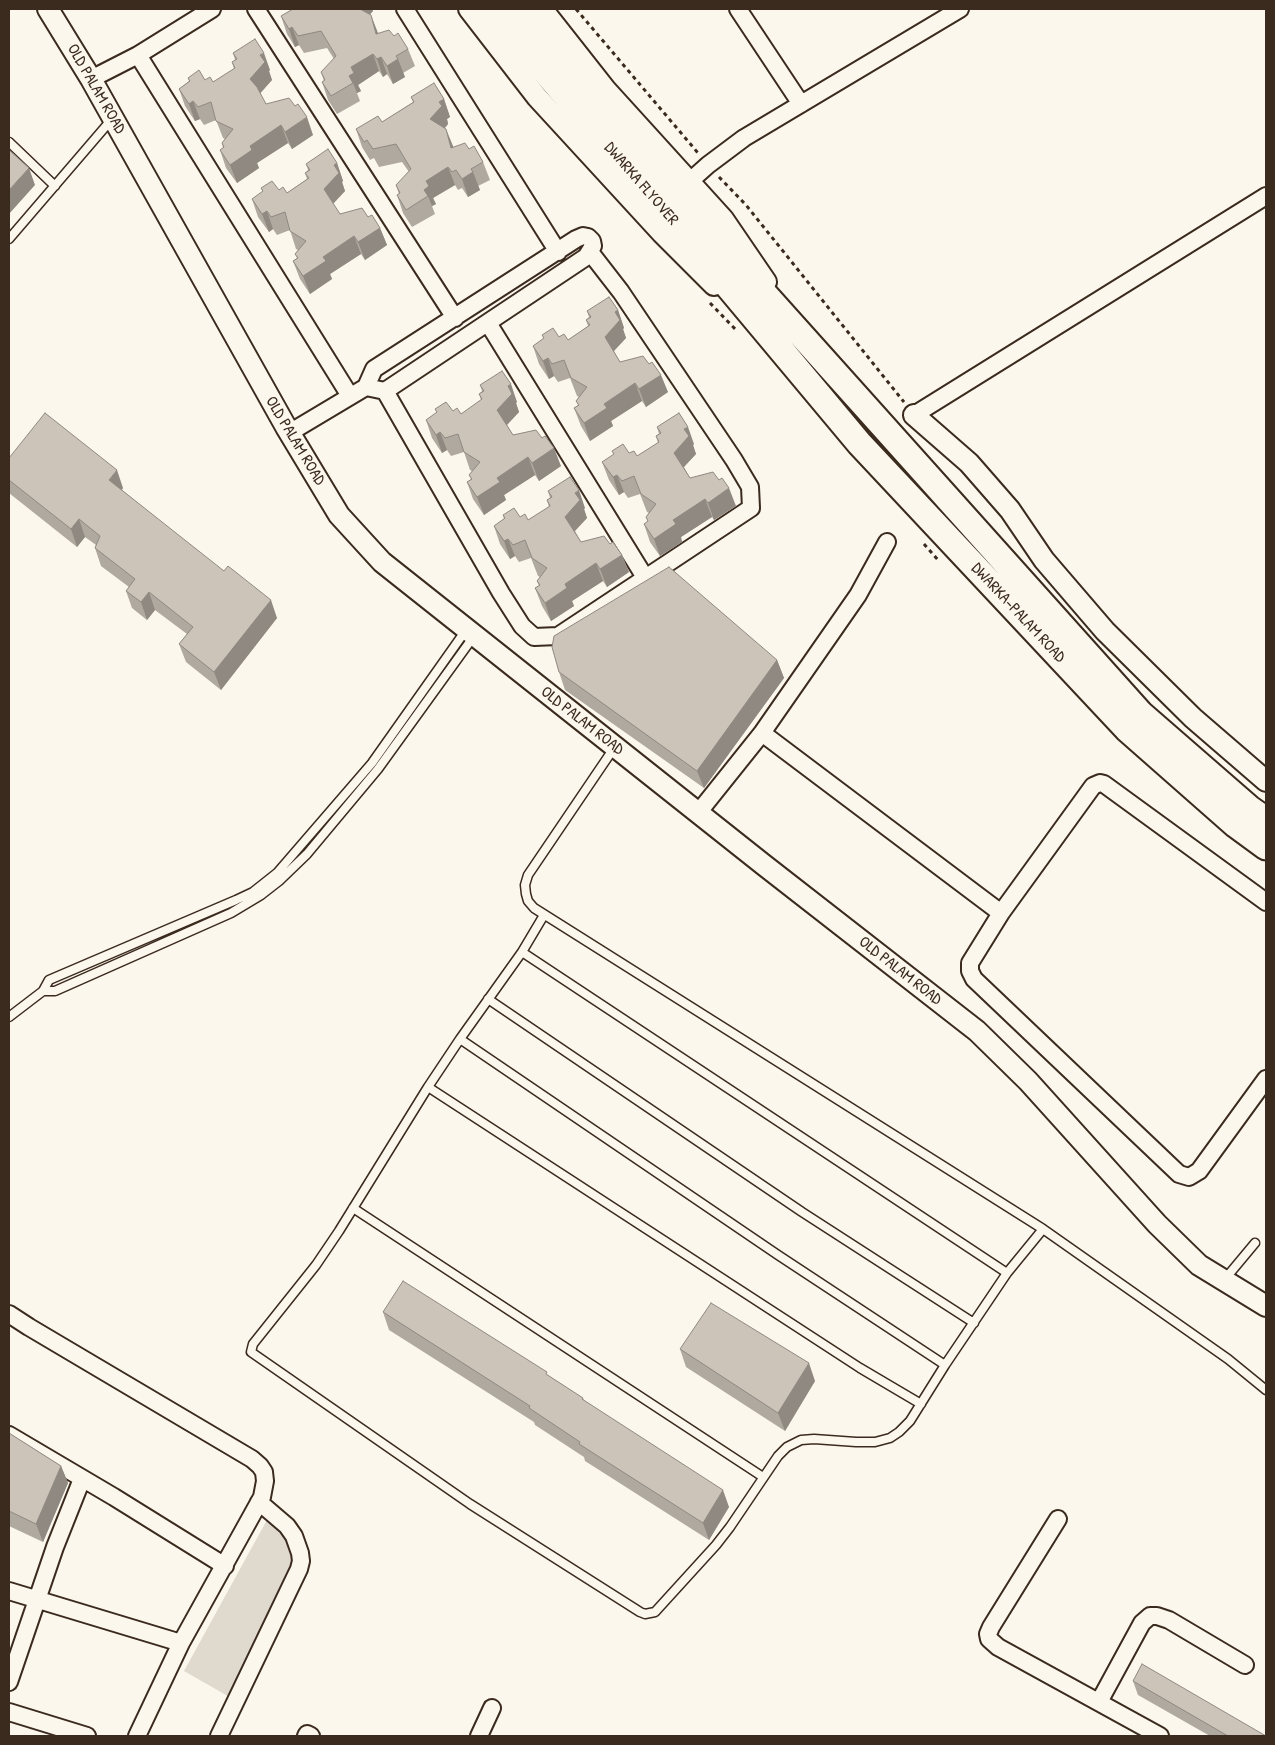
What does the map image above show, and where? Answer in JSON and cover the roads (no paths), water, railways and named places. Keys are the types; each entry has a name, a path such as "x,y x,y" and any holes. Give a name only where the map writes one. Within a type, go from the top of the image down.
{"main road":[{"name":"DWARKA FLYOVER","path":"494,9 506,26 744,288 804,338"},
{"name":"DWARKA FLYOVER","path":"521,9 692,214 744,288 788,358"},
{"name":"DWARKA-PALAM ROAD","path":"804,338 1141,714 1249,808 1266,820"},
{"name":"DWARKA-PALAM ROAD","path":"788,358 859,443 1127,729 1236,825 1266,847"}],"street":[{"name":"OLD PALAM ROAD","path":"48,9 91,79 289,433 339,515 382,562 698,813 977,1031 1028,1081 1157,1224 1199,1265 1266,1306"},
{"path":"91,79 138,55 212,9"},
{"path":"256,9 455,318"},
{"path":"405,9 558,252"},
{"path":"469,9 536,97 662,233 788,358"},
{"path":"542,9 605,89 723,220 804,338"},
{"path":"738,9 801,104"},
{"path":"689,182 744,138 960,9"},
{"path":"138,55 350,396"},
{"path":"1266,196 914,415 969,463 1010,510 1044,560 1106,631 1193,718 1266,781"},
{"path":"289,433 366,387 374,369 576,239 583,236 588,237 592,241 593,246 590,252 578,262 385,391 366,387"},
{"path":"385,391 501,593 522,626 534,637 558,636 751,508 750,487 734,460 621,292 590,252"},
{"path":"488,323 646,579"},
{"path":"698,813 762,733 858,595 887,542"},
{"path":"762,733 1001,914"},
{"path":"1266,902 1104,784 1100,783 1093,786 1001,914 970,963 970,971 974,979 1179,1174 1185,1177 1190,1177 1199,1171 1266,1079"},
{"path":"9,1314 252,1459 264,1472 264,1489 260,1502 181,1644 137,1736"},
{"path":"9,1435 225,1566"},
{"path":"9,1682 36,1600 82,1479"},
{"path":"219,1736 299,1569 301,1561 294,1536 287,1526 260,1502"},
{"path":"1058,1519 991,1627 988,1634 989,1639 998,1647 1160,1736"},
{"path":"9,1591 181,1644"},
{"path":"1099,1702 1142,1623 1150,1616 1158,1616 1169,1620 1245,1665"},
{"path":"479,1736 492,1708"},
{"path":"9,1712 87,1736"},
{"path":"306,1736 307,1734 311,1736"}],"lane":[{"path":"9,239 113,118"},
{"path":"9,142 55,186"},
{"path":"43,991 55,991 231,912 261,895 279,881 307,854 378,769 470,633"},
{"path":"9,1018 43,991 49,980 236,900 253,892 277,874 372,762 470,633"},
{"path":"614,746 528,875 526,885 528,901 544,915 1043,1229 1228,1359 1266,1390"},
{"path":"544,915 522,952 428,1086 316,1264 253,1344 251,1352 470,1504 640,1612 651,1614 655,1612 716,1545 778,1456 788,1447 801,1440 814,1439 875,1442 890,1438 899,1432 910,1421 1007,1273 1043,1229"},
{"path":"522,952 1007,1273"},
{"path":"488,999 802,1212 974,1324"},
{"path":"460,1039 778,1255 945,1365"},
{"path":"428,1086 860,1368 921,1404"},
{"path":"353,1208 763,1477"},
{"path":"1224,1280 1255,1243"}]}
